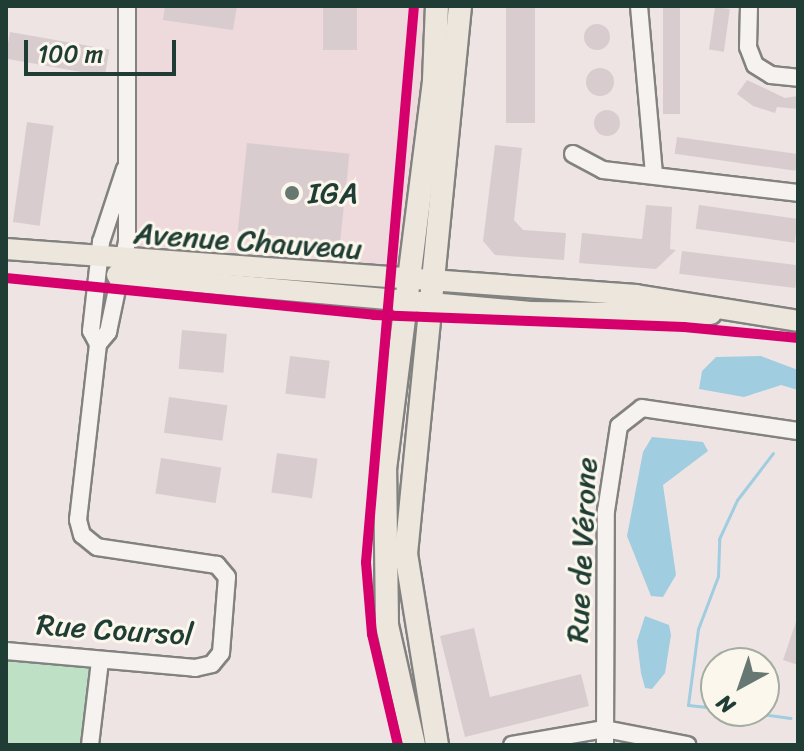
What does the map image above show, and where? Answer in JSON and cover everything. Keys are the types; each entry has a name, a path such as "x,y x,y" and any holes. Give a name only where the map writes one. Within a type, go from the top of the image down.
{"highway":[{"path":"414,745 387,625 383,556 385,469 437,6"},
{"path":"437,745 406,554 460,6"}],"main road":[{"name":"Avenue Chauveau","path":"6,249 123,269 407,293 636,295 723,312 798,321"},
{"path":"6,259 98,266"}],"street":[{"name":"Rue Coursol","path":"6,651 100,661 212,664 221,653 227,586 217,565 97,547 82,535 78,520 98,344 108,332 123,269 127,6"},
{"path":"639,6 654,175"},
{"path":"749,6 748,47 755,65 771,75 798,78"},
{"path":"573,154 603,170 798,193"},
{"name":"Rue Coursol","path":"98,344 91,331 98,266 125,169"},
{"name":"Rue de Vérone","path":"606,740 606,511 619,426 642,408 726,423 798,431"},
{"path":"90,745 100,661"},
{"path":"512,745 628,738 687,745"}],"shaded area":[{"path":"127,6 437,6 408,282 124,262"}],"green space":[{"path":"6,651 100,661 90,745 6,745"}],"water":[{"path":"761,356 798,370 798,390 781,385 744,397 699,389 702,371 716,357"},
{"path":"652,437 703,442 708,451 663,485 676,575 663,597 651,596 627,536 643,452"},
{"path":"645,616 669,625 671,635 665,673 652,689 645,688 637,641"}],"building":[{"path":"165,6 237,6 233,30 163,20"},
{"path":"323,6 357,6 357,50 323,50"},
{"path":"506,6 535,6 535,123 506,123"},
{"path":"715,7 730,9 724,52 709,50"},
{"path":"663,8 680,8 680,114 663,114"},
{"path":"597,24 606,28 610,37 606,46 597,50 588,46 584,37 588,28"},
{"path":"10,32 109,50 105,76 6,59"},
{"path":"600,68 610,72 614,82 610,92 600,96 590,92 586,82 590,72"},
{"path":"747,80 785,98 798,96 798,109 777,107 775,113 753,106 737,94"},
{"path":"607,110 616,114 620,123 616,132 607,136 598,132 594,123 598,114"},
{"path":"27,122 54,126 40,226 13,222"},
{"path":"677,137 798,154 795,171 675,154"},
{"name":"IGA","path":"247,143 349,154 340,242 238,232"},
{"path":"495,145 522,148 514,220 523,230 566,233 564,260 495,255 483,241"},
{"path":"646,205 672,207 670,249 676,250 656,269 579,263 582,233 642,239"},
{"path":"699,205 798,219 795,243 696,229"},
{"path":"682,251 798,265 795,288 679,274"},
{"path":"182,330 227,334 223,373 179,369"},
{"path":"290,356 330,361 325,399 285,394"},
{"path":"169,397 227,405 222,441 164,433"},
{"path":"277,453 318,459 312,498 271,493"},
{"path":"161,458 221,468 216,503 155,494"},
{"path":"798,619 798,665 783,660"},
{"path":"474,628 490,697 581,674 589,706 465,737 440,636"}],"waterway":[{"path":"700,706 688,705 698,629 718,576 719,539 737,500 773,453"},
{"path":"780,717 791,718"}],"cycle path":[{"path":"398,745 372,634 366,562 414,6"},
{"path":"6,278 374,315 684,327 798,338"}],"place":[{"name":"IGA","path":"292,193"}]}
